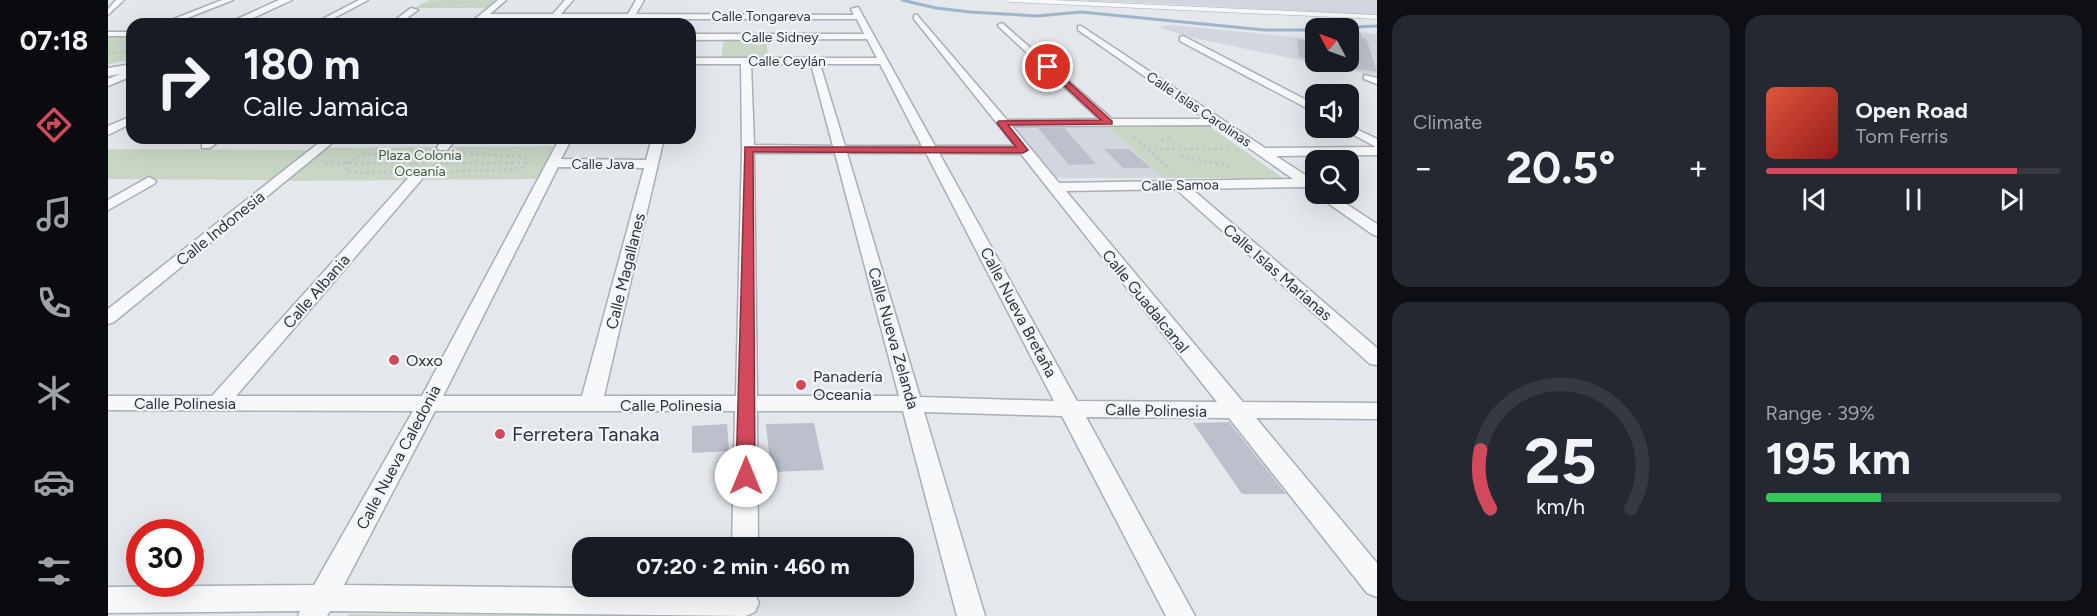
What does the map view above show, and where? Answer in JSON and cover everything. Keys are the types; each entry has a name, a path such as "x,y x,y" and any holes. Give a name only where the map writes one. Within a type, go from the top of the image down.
{"street":[{"path":"108,13 120,0"},
{"path":"182,18 229,0"},
{"path":"245,18 286,0"},
{"path":"258,18 299,0"},
{"path":"329,18 364,0"},
{"path":"480,18 501,0"},
{"path":"555,16 569,0"},
{"path":"629,18 640,0"},
{"path":"182,18 185,9"},
{"path":"402,18 414,10"},
{"name":"Calle Tongareva","path":"648,18 706,12 857,13"},
{"name":"Calle Nueva Bretaña","path":"857,13 1072,409 1181,616"},
{"name":"Calle Tongareva","path":"483,16 592,18"},
{"name":"Calle Guadalcanal","path":"917,17 1377,584"},
{"path":"1002,25 1109,122"},
{"name":"Calle Islas Carolinas","path":"1081,28 1305,182"},
{"path":"108,34 126,34"},
{"name":"Calle Sidney","path":"696,37 870,36"},
{"path":"1183,39 1305,104"},
{"name":"Calle Ceylán","path":"696,61 883,61"},
{"path":"745,537 748,149 746,61"},
{"name":"Calle Nueva Zelanda","path":"815,61 971,616"},
{"path":"108,68 126,68"},
{"path":"108,72 126,69"},
{"path":"108,82 126,72"},
{"path":"108,131 126,122"},
{"path":"1002,123 1218,122"},
{"path":"1359,134 1377,144"},
{"name":"Calle Indonesia","path":"108,318 325,144"},
{"name":"Calle Nueva Caledonia","path":"317,607 428,404 545,163 561,144"},
{"name":"Calle Magallanes","path":"591,404 657,144"},
{"path":"748,149 1023,150"},
{"path":"1261,152 1377,152"},
{"name":"Calle Java","path":"545,163 652,164"},
{"name":"Calle Albania","path":"217,404 417,171"},
{"path":"108,206 149,181"},
{"name":"Calle Islas Marianas","path":"1179,185 1377,359"},
{"name":"Calle Samoa","path":"1053,187 1305,186"},
{"path":"1337,204 1377,231"},
{"name":"Calle Polinesia","path":"108,403 913,404 1072,409 1377,411"},
{"path":"108,600 317,607 745,602"}],"lane":[{"path":"1010,0 1193,6 1377,17"}],"path":[{"path":"445,0 482,5"},
{"path":"429,6 485,1"},
{"path":"1109,122 1122,126 1148,149 1180,178 1179,185"},
{"path":"1148,149 1242,149 1261,152"},
{"path":"347,163 362,155 429,152 452,155 522,156 527,159 527,163"},
{"path":"318,163 347,163 417,171 436,159 442,163"},
{"path":"347,163 346,171 363,173 508,170 523,167 527,163"},
{"path":"417,171 418,167 425,169 442,163 545,163"}],"shaded area":[{"path":"1064,0 1377,0 1377,15 1148,3"},
{"path":"488,17 621,17 620,18"},
{"path":"1171,25 1305,38 1305,61 1189,37 1158,27"},
{"path":"1360,32 1377,34 1377,76 1358,72"},
{"path":"1106,126 1164,178 1055,178 1013,127"}],"green space":[{"path":"429,0 497,0 487,8 414,8"},
{"path":"108,37 126,37 126,61 108,64"},
{"path":"724,37 766,37 768,58 721,58"},
{"path":"1106,126 1209,126 1283,178 1164,178"},
{"name":"Plaza Colonia Oceanía","path":"554,146 537,179 286,181 325,148"},
{"path":"108,149 307,150 270,180 108,179"},
{"path":"348,614 714,616 348,616"}],"building":[{"path":"1359,31 1363,38 1366,38 1377,72 1359,70"},
{"path":"1297,39 1305,40 1305,58 1299,57"},
{"path":"1038,128 1064,128 1096,164 1069,165"},
{"path":"1104,149 1129,149 1151,168 1123,168"},
{"path":"1229,422 1286,494 1242,494 1193,423"},
{"path":"814,423 824,470 771,472 766,424"},
{"path":"727,424 729,451 692,453 692,426"}],"waterway":[{"path":"902,0 936,8 970,12 1037,16 1081,12 1265,30 1305,30"},
{"path":"1359,27 1377,26"}],"place":[{"name":"Oxxo","path":"394,360"},
{"name":"Panadería Oceania","path":"801,385"},
{"name":"Ferretera Tanaka","path":"500,434"}],"route":[{"path":"746,476 748,149 1023,150 1002,123 1109,122 1048,67"}]}
